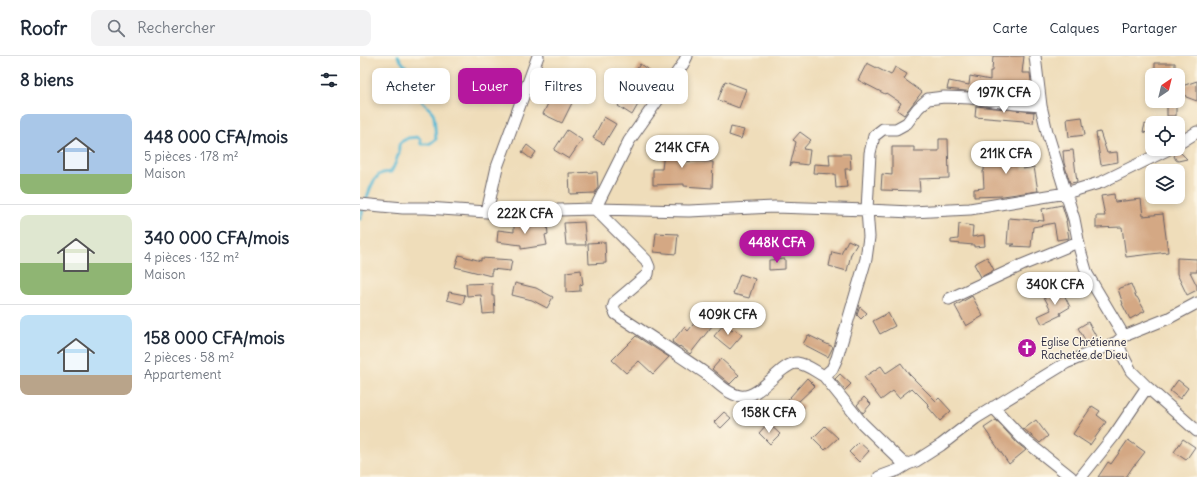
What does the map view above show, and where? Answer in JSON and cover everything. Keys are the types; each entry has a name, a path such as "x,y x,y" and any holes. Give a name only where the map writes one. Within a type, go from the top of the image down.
{"street":[{"path":"487,212 497,167 538,56"},
{"path":"595,209 629,141 687,56"},
{"path":"1035,56 1041,106 1047,132 1074,219 1078,242 1087,274 1121,339 1123,356 1131,371 1147,388 1197,431"},
{"path":"824,376 832,369 837,358 866,259 869,237 867,210 870,153 874,136 883,129 896,129 907,123 918,108 928,99 944,97 970,98 1041,106"},
{"path":"1185,140 1197,132"},
{"path":"360,204 403,208 487,212 595,209 689,211 775,207 912,212 970,209 1066,193 1102,182 1155,156"},
{"path":"595,209 646,260 649,267 648,274 615,302 613,308 616,314 705,374 733,395 742,396 752,394 789,366 796,363 806,365 824,376 862,423 900,460 908,464"},
{"path":"949,299 1022,265 1078,242"},
{"path":"879,477 916,461 941,445 976,418 1066,363 1169,318 1197,303"},
{"path":"1081,477 1113,437 1147,388"},
{"path":"993,407 1022,438 1071,477"}],"building":[{"path":"993,56 1024,56 1022,73 1030,73 1030,98 947,89 949,81 969,85 970,76 990,80"},
{"path":"867,63 891,75 895,67 907,74 904,79 922,92 904,115 897,110 901,103 886,93 885,94 858,80"},
{"path":"1155,63 1175,63 1175,68 1155,68"},
{"path":"640,64 646,68 638,68"},
{"path":"725,81 746,89 739,108 718,100"},
{"path":"1197,81 1197,101 1186,97 1185,85"},
{"path":"548,104 572,104 562,123 543,114"},
{"path":"619,104 638,104 632,115 618,106"},
{"path":"976,106 1034,112 1033,123 975,117"},
{"path":"1167,108 1176,108 1176,116 1167,116"},
{"path":"604,117 616,124 604,144 593,138"},
{"path":"1082,117 1085,135 1069,137 1067,119"},
{"path":"731,127 744,130 741,139 729,135"},
{"path":"567,130 582,140 569,159 554,150"},
{"path":"800,132 811,140 803,149 810,150 808,165 792,163 790,166 796,142 793,140"},
{"path":"1100,132 1107,153 1117,152 1118,162 1101,165 1096,133"},
{"path":"666,137 682,140 678,161 713,162 712,188 684,186 684,184 653,185 653,169 662,169"},
{"path":"939,139 948,139 949,178 919,179 920,191 881,190 882,174 892,175 892,147 914,147 914,151 939,151"},
{"path":"527,145 536,152 531,159 522,152"},
{"path":"1018,149 1023,169 1034,167 1038,191 1003,196 974,197 974,189 984,188 983,171 985,150 1009,151"},
{"path":"1073,150 1077,182 1070,183 1064,163 1063,151"},
{"path":"829,154 850,154 851,169 845,169 847,187 836,188 835,174 813,173 814,164 830,165"},
{"path":"1174,156 1184,156 1187,159 1178,161"},
{"path":"597,172 598,187 595,193 570,194 569,173"},
{"path":"1114,194 1115,202 1141,199 1143,216 1163,214 1168,252 1126,257 1122,227 1096,228 1096,216 1105,216 1101,196"},
{"path":"1062,205 1067,221 1069,238 1057,240 1054,223 1033,227 1031,247 1011,246 1015,244 1007,244 1009,218 1044,221 1042,209"},
{"path":"529,221 529,224 543,222 544,226 547,225 548,234 545,235 547,245 521,249 521,245 497,242 498,230 514,232 514,222"},
{"path":"584,222 586,245 566,245 564,223"},
{"path":"959,224 973,226 972,237 984,235 985,246 974,247 974,245 951,243 951,240 958,239"},
{"path":"656,233 678,234 676,254 654,252"},
{"path":"764,234 773,239 766,253 756,249"},
{"path":"848,240 857,244 851,254 847,271 829,266 832,252 841,254"},
{"path":"605,242 606,263 589,264 588,243"},
{"path":"459,255 481,261 481,258 512,260 510,271 492,269 491,276 455,267"},
{"path":"987,257 994,270 981,277 974,264"},
{"path":"1177,258 1197,259 1197,272 1190,272 1197,286 1197,290 1187,295 1177,274"},
{"path":"785,259 785,269 769,270 769,260"},
{"path":"581,270 583,284 580,285 580,291 566,292 566,272"},
{"path":"740,274 755,279 749,298 733,294"},
{"path":"492,283 492,296 494,296 495,313 483,314 481,295 467,296 466,284"},
{"path":"515,283 536,288 553,297 547,308 532,300 512,295"},
{"path":"1131,284 1136,297 1145,311 1130,319 1122,304 1118,289"},
{"path":"1061,288 1070,307 1060,313 1061,315 1042,324 1038,316 1051,310 1044,297"},
{"path":"449,292 465,295 463,304 447,300"},
{"path":"972,296 983,316 966,326 955,306"},
{"path":"860,307 867,313 861,319 857,315"},
{"path":"888,313 895,326 880,334 873,321"},
{"path":"700,316 712,326 690,354 672,342 684,327 688,331"},
{"path":"1088,322 1097,338 1087,343 1078,328"},
{"path":"724,324 732,331 734,329 742,335 730,349 714,336"},
{"path":"808,335 833,347 828,357 803,344"},
{"path":"636,336 669,357 653,374 639,361 626,373 612,360"},
{"path":"721,359 739,375 730,384 712,369"},
{"path":"901,363 909,374 936,401 939,398 951,411 940,421 928,407 930,406 912,388 899,398 893,391 881,400 864,377 881,366 886,373"},
{"path":"840,374 851,384 845,390 835,379"},
{"path":"807,378 815,386 798,402 804,407 794,418 782,406"},
{"path":"1178,380 1188,388 1180,399 1170,391"},
{"path":"864,397 871,404 863,413 857,405"},
{"path":"1092,406 1100,411 1097,415 1106,422 1090,445 1073,434"},
{"path":"724,412 731,418 721,428 714,422"},
{"path":"996,420 1017,443 1026,450 1009,464 984,428"},
{"path":"1036,420 1048,436 1040,443 1024,429"},
{"path":"768,423 780,434 770,444 759,433"},
{"path":"825,426 838,438 825,450 813,438"},
{"path":"1183,439 1195,447 1186,460 1174,452"},
{"path":"1128,440 1145,452 1126,477 1098,477 1108,462 1111,464"},
{"path":"859,442 869,451 859,462 849,452"}],"waterway":[{"path":"360,219 370,189 376,179 380,174 391,172 399,153 399,144 408,138 418,137 421,144 429,144 436,139 433,113 421,99 431,92 432,81 416,76 404,65 398,56"}],"place":[{"name":"Eglise Chrétienne Rachetée de Dieu","path":"1027,348"}]}
